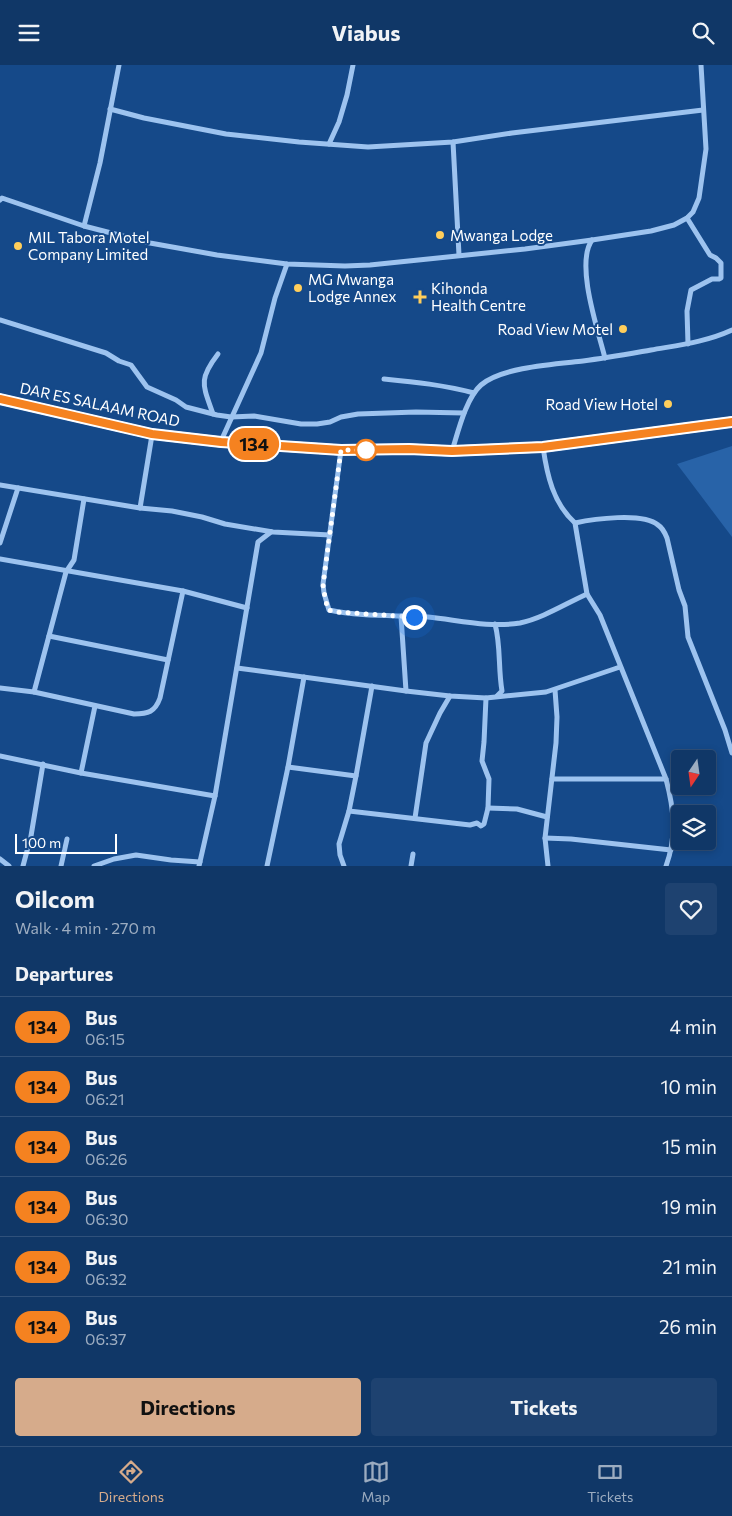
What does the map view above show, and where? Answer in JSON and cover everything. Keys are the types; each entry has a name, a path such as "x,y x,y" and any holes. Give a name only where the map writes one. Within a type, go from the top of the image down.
{"highway":[{"name":"DAR ES SALAAM ROAD","path":"0,399 152,434 221,442 341,450 409,449 452,451 543,447 732,422"}],"street":[{"path":"84,226 100,163 119,65"},
{"path":"329,144 339,122 353,65"},
{"path":"0,200 2,198 84,226 117,235 180,249 287,264 358,265 592,240 665,228 687,218 693,213 703,176 706,149 701,65"},
{"path":"110,109 144,118 226,134 368,147 453,142 703,110"},
{"path":"453,142 459,255"},
{"path":"687,218 710,255 721,263 721,278 712,279 691,290 687,311 688,344"},
{"path":"592,240 588,246 586,260 589,290 605,358"},
{"path":"221,442 261,353 275,298 287,264"},
{"path":"0,320 106,353 131,365 147,387 171,397 186,407 213,414 232,417 254,417 301,424 317,424 358,414 464,413"},
{"path":"452,451 464,413 474,393 486,381 495,377 542,366 688,344 732,331"},
{"path":"213,414 206,393 204,376 218,355"},
{"path":"384,379 436,384 474,393"},
{"path":"140,508 152,434"},
{"path":"543,447 551,487 568,517 575,523 586,594 600,615 666,779 672,805"},
{"path":"341,450 323,585 328,610 368,615 495,624 520,623 586,594"},
{"path":"0,485 140,508 172,511 225,524 271,531 330,535"},
{"path":"0,543 18,488"},
{"path":"34,692 66,572 74,560 84,499"},
{"path":"575,523 602,518 639,519 655,522 664,531 685,606 688,637 725,730 732,753"},
{"path":"94,866 114,859 136,855 200,864 215,796 258,542 271,531"},
{"path":"0,559 184,591 247,608"},
{"path":"0,688 34,692 134,714 149,713 156,708 158,703 184,591"},
{"path":"402,616 406,691"},
{"path":"495,624 499,639 499,669 502,691 497,697"},
{"path":"49,636 168,660"},
{"path":"237,668 450,696 497,697 536,694 555,690 620,667"},
{"path":"267,866 288,767 304,677"},
{"path":"344,866 339,844 349,811 372,686"},
{"path":"548,866 545,838 557,717 555,690"},
{"path":"415,819 426,743 450,696"},
{"path":"349,811 470,825 477,823 481,826 484,824 488,808 489,779 482,761 486,697"},
{"path":"81,773 95,706"},
{"path":"0,755 81,773 215,796"},
{"path":"23,866 31,836 43,764"},
{"path":"288,767 356,776"},
{"path":"552,779 666,779"},
{"path":"488,808 516,809 547,817"},
{"path":"545,838 671,850 666,866"},
{"path":"60,866 67,839"},
{"path":"411,866 413,854"},
{"path":"0,859 10,866"}],"shaded area":[{"path":"732,446 732,537 677,464"}],"bus line":[{"name":"134","path":"0,399 152,434 221,442 341,450 409,449 452,451 543,447 732,422"}],"place":[{"name":"Mwanga Lodge","path":"440,235"},
{"name":"MIL Tabora Motel Company Limited","path":"18,246"},
{"name":"MG Mwanga Lodge Annex","path":"298,288"},
{"name":"Kihonda Health Centre","path":"420,297"},
{"name":"Road View Motel","path":"623,329"},
{"name":"Road View Hotel","path":"668,404"}],"route":[{"path":"366,450 341,450 323,585 327,607 328,610 337,612 414,617"}]}
